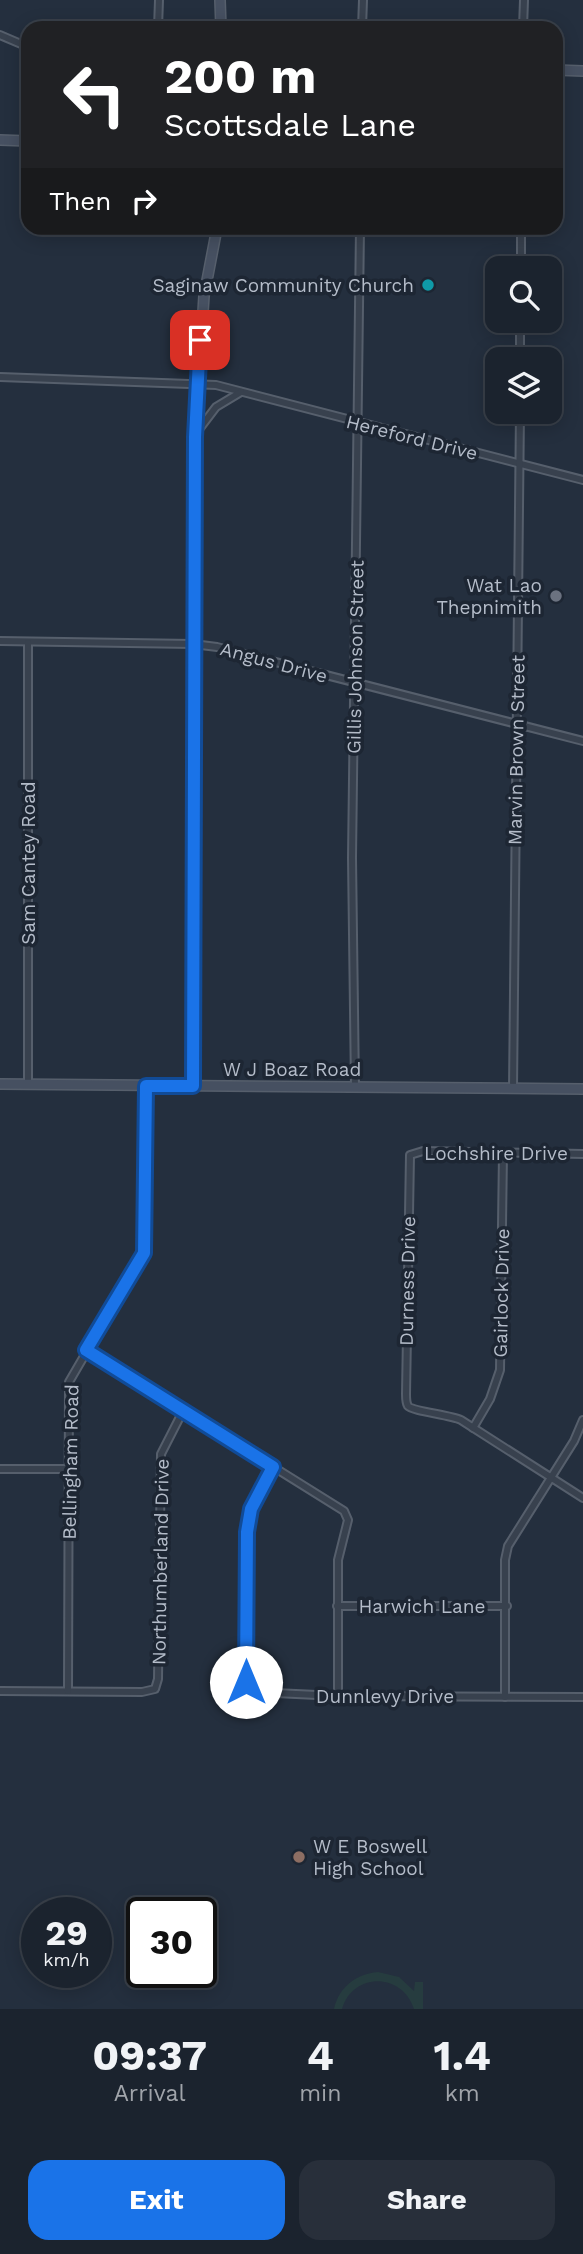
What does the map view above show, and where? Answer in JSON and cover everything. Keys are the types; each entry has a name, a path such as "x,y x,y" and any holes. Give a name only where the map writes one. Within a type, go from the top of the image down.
{"street":[{"path":"158,21 159,0"},
{"path":"220,0 220,21"},
{"path":"362,21 363,0"},
{"path":"523,21 524,0"},
{"path":"0,35 21,44"},
{"path":"563,70 583,71"},
{"path":"0,140 21,141"},
{"path":"193,1086 195,437 204,296 216,235"},
{"name":"Gillis Johnson Street","path":"355,1087 355,683 360,235"},
{"path":"521,235 521,256"},
{"name":"Hereford Drive","path":"0,377 197,383 583,480"},
{"path":"195,437 216,407 241,392"},
{"name":"Marvin Brown Street","path":"513,1089 520,424"},
{"name":"Angus Drive","path":"0,641 193,644 516,722 583,741"},
{"name":"Sam Cantey Road","path":"28,643 28,1084"},
{"name":"W J Boaz Road","path":"0,1084 583,1089"},
{"name":"Bellingham Road","path":"68,1691 69,1382 144,1253 146,1086"},
{"name":"Lochshire Drive","path":"410,1155 423,1151 583,1154"},
{"name":"Gairlock Drive","path":"473,1428 490,1399 500,1370 503,1153"},
{"name":"Durness Drive","path":"410,1155 408,1406 448,1414 473,1428"},
{"path":"86,1350 344,1511 348,1520 340,1545 337,1606 338,1696"},
{"name":"Northumberland Drive","path":"0,1690 155,1689 158,1679 160,1454 183,1410"},
{"path":"505,1697 505,1560 508,1546 551,1478 583,1420"},
{"path":"473,1428 583,1498"},
{"name":"Dunnlevy Drive","path":"273,1467 251,1509 247,1532 246,1682 252,1692 260,1695 583,1697"},
{"path":"0,1469 67,1469"},
{"name":"Harwich Lane","path":"337,1606 507,1606"}],"green space":[{"path":"378,1972 399,1977 414,1991 415,1982 423,1982 423,2009 414,2009 399,1988 378,1981 356,1988 342,2009 334,2009 344,1988 356,1979"}],"place":[{"name":"Saginaw Community Church","path":"428,285"},
{"name":"Wat Lao Thepnimith","path":"556,596"},
{"name":"W E Boswell High School","path":"299,1857"}],"route":[{"path":"200,340 195,437 193,644 193,1086 146,1086 144,1253 86,1350 273,1467 251,1509 247,1532 246,1682"}]}
